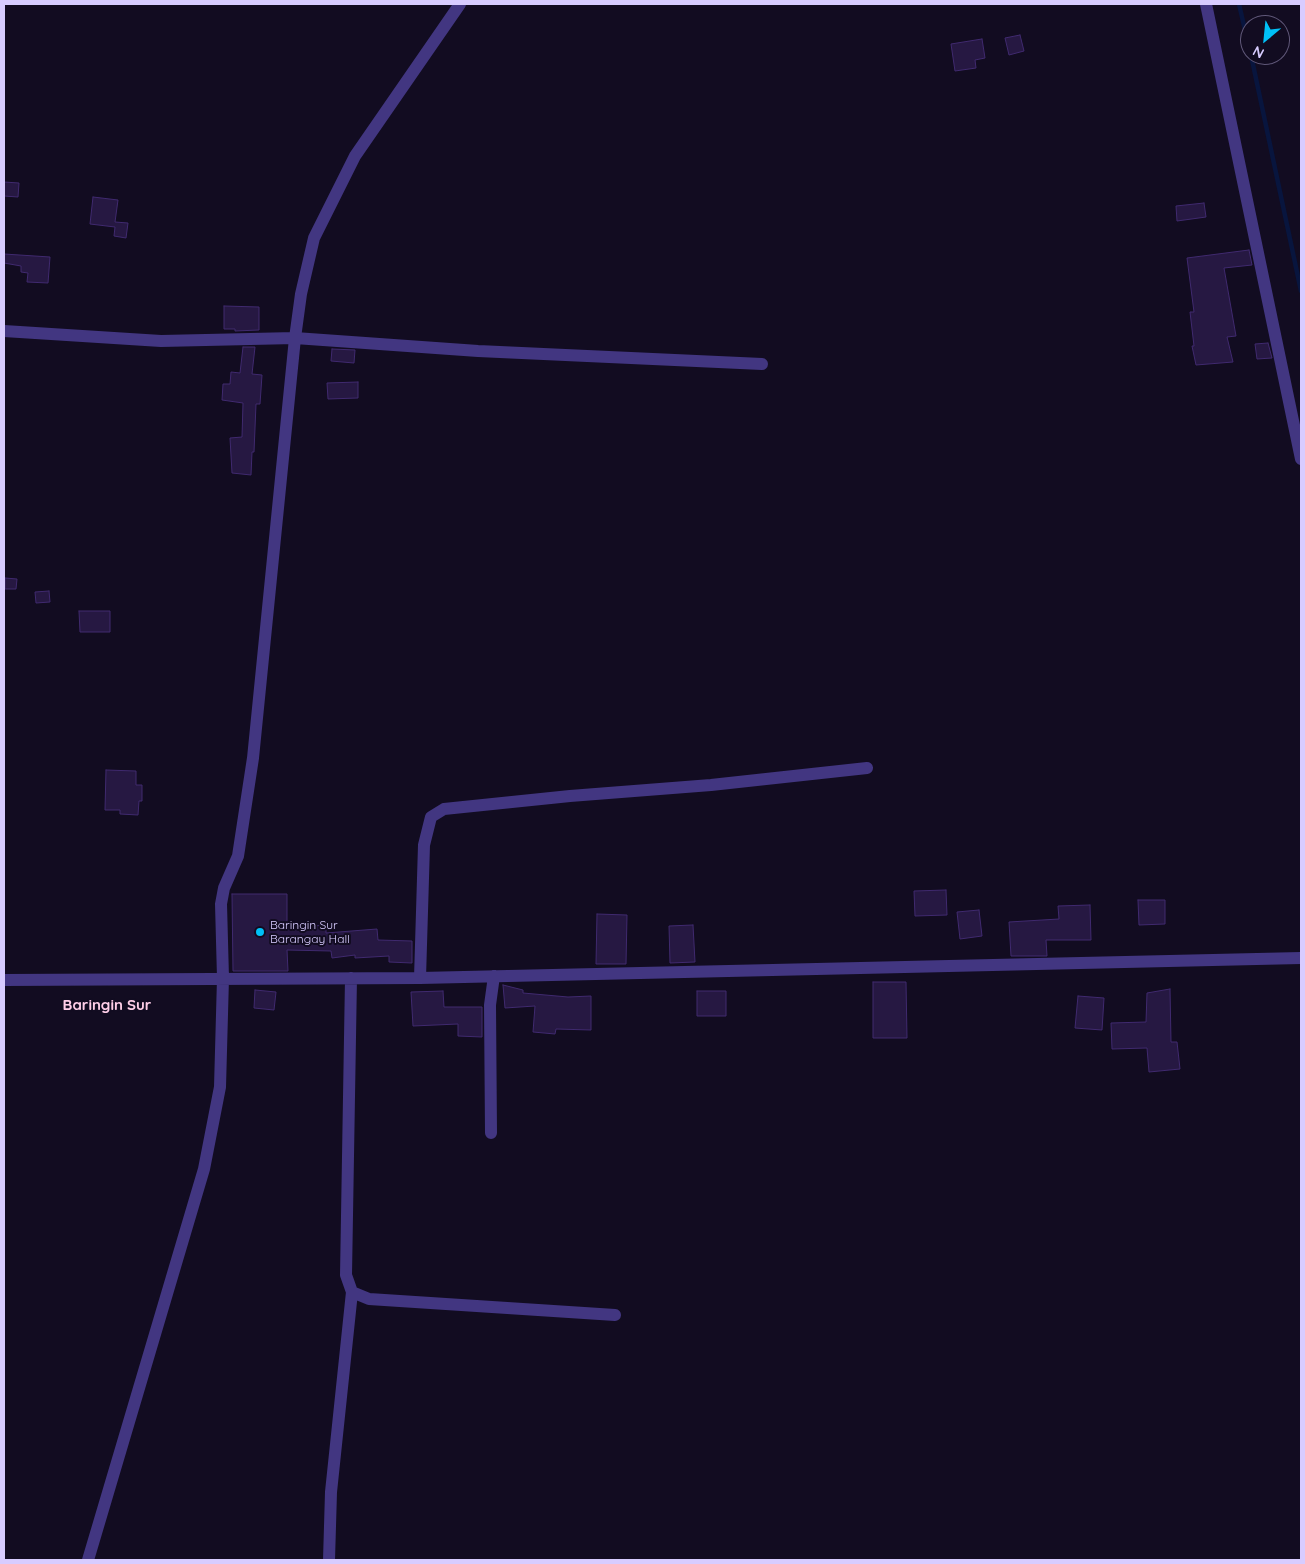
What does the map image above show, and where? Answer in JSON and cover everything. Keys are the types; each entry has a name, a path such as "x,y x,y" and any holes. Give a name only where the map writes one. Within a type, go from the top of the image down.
{"street":[{"path":"88,1560 204,1169 220,1086 223,978 221,904 224,888 238,856 253,758 295,338 301,294 314,238 355,156 460,4"},
{"path":"1206,4 1301,458"},
{"path":"4,331 161,341 295,338 478,351 762,364"},
{"path":"420,978 424,845 431,817 444,809 570,796 711,785 867,768"},
{"path":"4,980 420,978 1301,958"},
{"path":"491,1133 490,1005 494,976"},
{"path":"329,1560 331,1492 352,1292 346,1275 351,978"},
{"path":"352,1292 369,1299 615,1315"}],"building":[{"path":"1020,35 1024,51 1009,55 1005,38"},
{"path":"982,39 985,58 975,60 976,68 955,71 951,44"},
{"path":"4,182 19,183 18,197 4,196"},
{"path":"93,197 118,200 115,222 128,223 126,238 114,236 115,227 90,224"},
{"path":"1204,203 1206,217 1177,221 1176,206"},
{"path":"1249,250 1252,265 1224,268 1236,336 1227,337 1233,362 1196,365 1192,346 1194,346 1190,312 1194,312 1187,258"},
{"path":"4,254 50,257 48,283 27,282 28,273 21,272 21,266 4,263"},
{"path":"224,306 259,307 259,330 235,331 235,329 224,329"},
{"path":"1268,343 1272,358 1257,359 1255,344"},
{"path":"243,347 255,347 252,374 262,375 260,404 256,404 251,475 232,473 230,438 242,437 243,403 222,400 223,384 230,384 231,372 240,373"},
{"path":"332,349 355,350 354,363 331,361"},
{"path":"358,382 358,398 328,399 327,383"},
{"path":"5,578 17,579 16,589 5,589"},
{"path":"49,591 50,602 36,603 35,592"},
{"path":"79,611 110,611 110,632 80,632"},
{"path":"106,770 136,771 136,785 142,785 142,801 139,801 138,815 120,814 120,810 105,810"},
{"path":"946,890 947,915 915,916 914,891"},
{"path":"232,894 287,894 287,924 326,926 326,933 377,929 378,940 412,941 412,963 389,962 389,956 355,958 355,955 332,958 331,951 287,950 288,971 233,971"},
{"path":"1138,900 1165,900 1165,924 1139,925"},
{"path":"1090,905 1091,940 1046,940 1047,956 1011,956 1009,922 1059,919 1058,906"},
{"path":"979,910 982,936 960,939 957,912"},
{"path":"597,914 627,915 626,964 596,964"},
{"path":"693,925 695,962 670,963 669,926"},
{"path":"873,982 906,982 907,1038 873,1038"},
{"path":"503,985 523,990 523,993 568,997 591,996 591,1030 556,1029 555,1034 533,1032 535,1006 505,1008"},
{"path":"1170,989 1171,1042 1177,1042 1180,1069 1149,1072 1147,1048 1112,1049 1111,1023 1146,1022 1147,993"},
{"path":"255,990 276,992 274,1010 254,1008"},
{"path":"443,991 444,1007 482,1007 482,1037 458,1036 458,1024 413,1026 411,992"},
{"path":"697,991 726,991 726,1016 697,1016"},
{"path":"1078,996 1104,998 1102,1030 1075,1028"}],"waterway":[{"path":"1239,4 1242,15"},
{"path":"1253,65 1301,291"}],"place":[{"name":"Baringin Sur Barangay Hall","path":"260,932"}],"district":[{"name":"Baringin Sur","path":"107,1005"}]}
